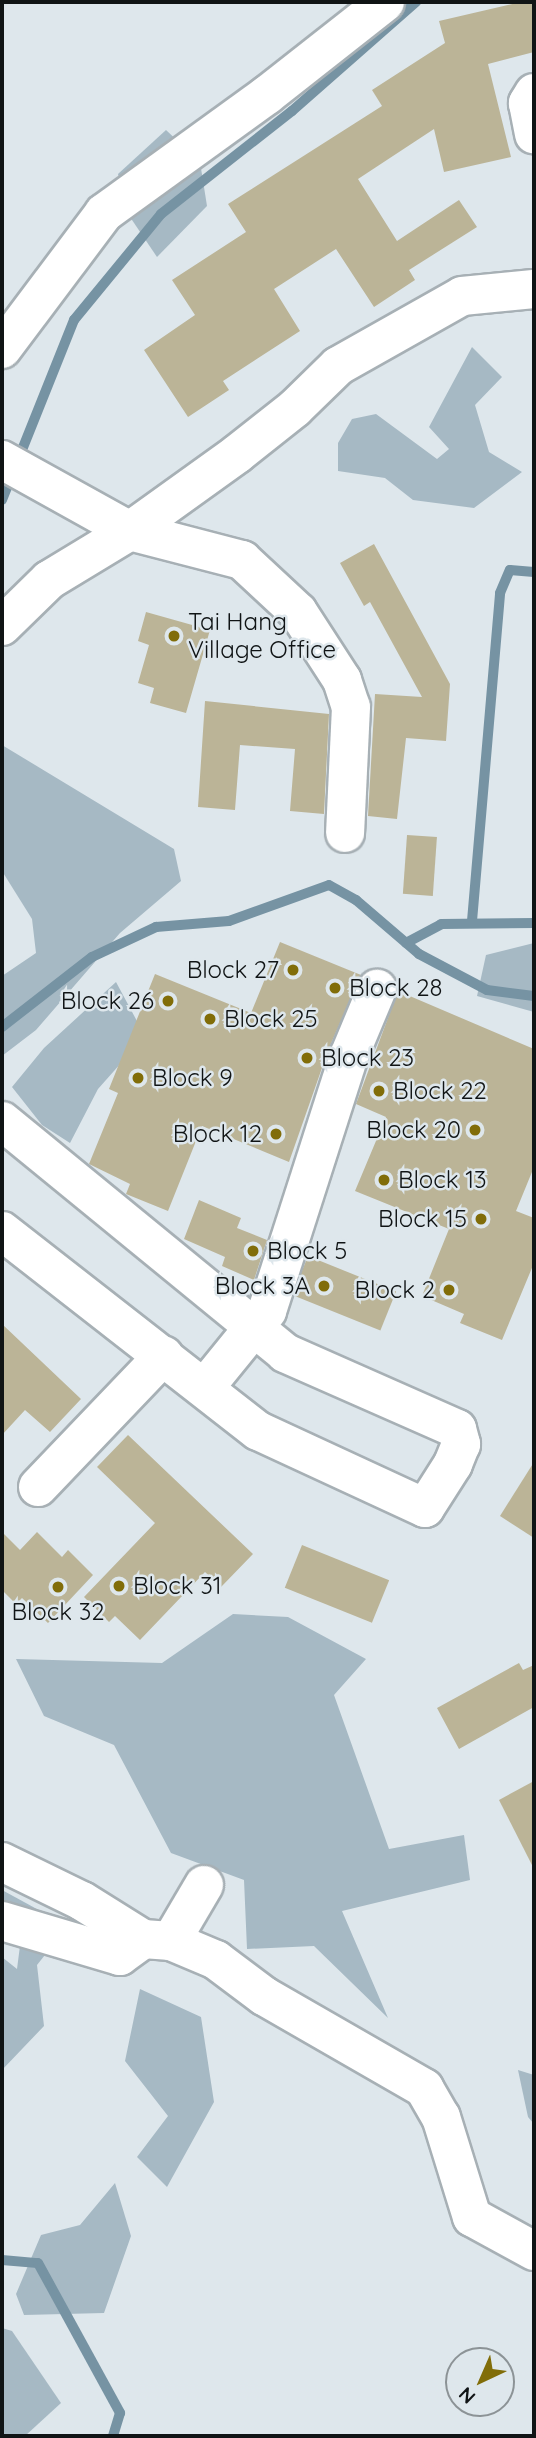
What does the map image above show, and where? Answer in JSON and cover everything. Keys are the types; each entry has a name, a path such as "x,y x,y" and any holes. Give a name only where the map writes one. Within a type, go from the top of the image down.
{"street":[{"path":"2,349 104,213 267,95 385,2"},
{"path":"534,93 528,103 534,134"},
{"path":"2,626 49,580 130,531 295,408 338,366 462,296 534,289"},
{"path":"17,469 130,531 242,560 298,612 342,681 351,707 345,834"},
{"path":"206,1387 255,1331 279,1280 349,1056 377,989"},
{"path":"2,1121 255,1331 313,1368 457,1429 461,1444 453,1464 425,1508 258,1431 206,1387 2,1231"},
{"path":"38,1487 164,1355"},
{"path":"2,1862 157,1940 216,1960 276,2004 424,2088 441,2117 472,2217 534,2251"},
{"path":"2,1921 120,1956 157,1940 204,1885"}],"shaded area":[{"path":"166,130 200,162 207,206 157,257 130,217 118,174"},
{"path":"472,347 502,377 475,405 489,452 522,472 474,508 413,500 385,478 338,471 338,443 352,419 376,414 437,459 449,449 429,427"},
{"path":"2,745 174,849 181,881 120,933 36,1030 2,1056 2,976 36,953 32,919 2,871"},
{"path":"534,943 534,1012 477,996 486,955"},
{"path":"116,982 145,1036 98,1089 70,1143 42,1125 12,1087 44,1048"},
{"path":"233,1614 288,1617 366,1659 334,1695 389,1849 464,1835 470,1880 342,1911 388,2018 314,1946 247,1949 244,1880 171,1853 114,1745 44,1716 16,1659 162,1663"},
{"path":"2,1890 68,1926 37,1965 44,2026 2,2070 2,1957 17,1969 21,1938 2,1919"},
{"path":"140,1989 201,2017 214,2102 167,2187 137,2157 168,2116 125,2061"},
{"path":"518,2070 534,2075 534,2124 528,2117"},
{"path":"115,2183 131,2236 104,2313 24,2315 16,2294 41,2235 80,2225"},
{"path":"2,2328 12,2331 61,2403 25,2436 2,2436"}],"building":[{"path":"521,2 534,2 534,52 488,64 511,157 444,172 434,129 358,179 397,241 459,200 477,227 409,270 415,280 374,307 336,249 274,289 300,331 223,381 229,390 188,417 144,350 195,315 172,280 246,232 228,204 382,106 372,90 445,43 439,21"},
{"path":"374,544 450,684 446,741 406,738 397,819 368,816 375,694 422,697 370,602 364,606 340,563"},
{"path":"146,612 210,630 186,713 150,703 154,688 138,683 149,645 138,641"},
{"path":"205,701 329,714 324,814 290,811 295,749 240,745 235,810 198,807"},
{"path":"407,835 437,837 433,896 403,894"},
{"path":"280,942 361,975 329,1048 289,1162 202,1126 168,1211 126,1194 130,1184 89,1164 118,1093 109,1089 155,974 251,1013"},
{"path":"398,991 534,1049 534,1167 516,1211 534,1218 534,1263 502,1340 460,1323 464,1314 422,1296 449,1229 355,1191 386,1117 356,1104"},
{"path":"199,1200 241,1218 237,1228 267,1240 254,1280 222,1266 225,1257 184,1239"},
{"path":"308,1256 396,1292 380,1331 292,1295"},
{"path":"2,1324 81,1399 50,1432 25,1410 2,1435"},
{"path":"128,1435 253,1554 221,1587 205,1572 140,1640 115,1616 109,1622 84,1597 155,1523 97,1467"},
{"path":"534,1462 534,1538 500,1516"},
{"path":"2,1532 20,1550 37,1532 62,1557 68,1550 93,1575 48,1623 22,1598 16,1604 2,1590"},
{"path":"302,1545 389,1580 372,1623 285,1588"},
{"path":"519,1663 523,1670 534,1665 534,1707 459,1749 437,1708"},
{"path":"534,1781 534,1869 499,1800"}],"waterway":[{"path":"2,500 74,320 161,214 292,111 416,2"},
{"path":"472,921 500,593 510,570 534,572"},
{"path":"2,1027 92,957 156,927 229,921 329,885 356,900 419,954 487,990 534,996"},
{"path":"406,943 441,924 534,923"},
{"path":"2,2260 38,2263 120,2413 113,2436"}],"place":[{"name":"Tai Hang Village Office","path":"174,636"},
{"name":"Block 27","path":"293,970"},
{"name":"Block 28","path":"335,988"},
{"name":"Block 26","path":"168,1001"},
{"name":"Block 25","path":"210,1019"},
{"name":"Block 23","path":"307,1058"},
{"name":"Block 9","path":"138,1078"},
{"name":"Block 22","path":"379,1091"},
{"name":"Block 20","path":"475,1130"},
{"name":"Block 12","path":"276,1134"},
{"name":"Block 13","path":"384,1180"},
{"name":"Block 15","path":"481,1219"},
{"name":"Block 5","path":"253,1251"},
{"name":"Block 3A","path":"324,1286"},
{"name":"Block 2","path":"449,1290"},
{"name":"Block 31","path":"119,1586"},
{"name":"Block 32","path":"58,1587"}]}
